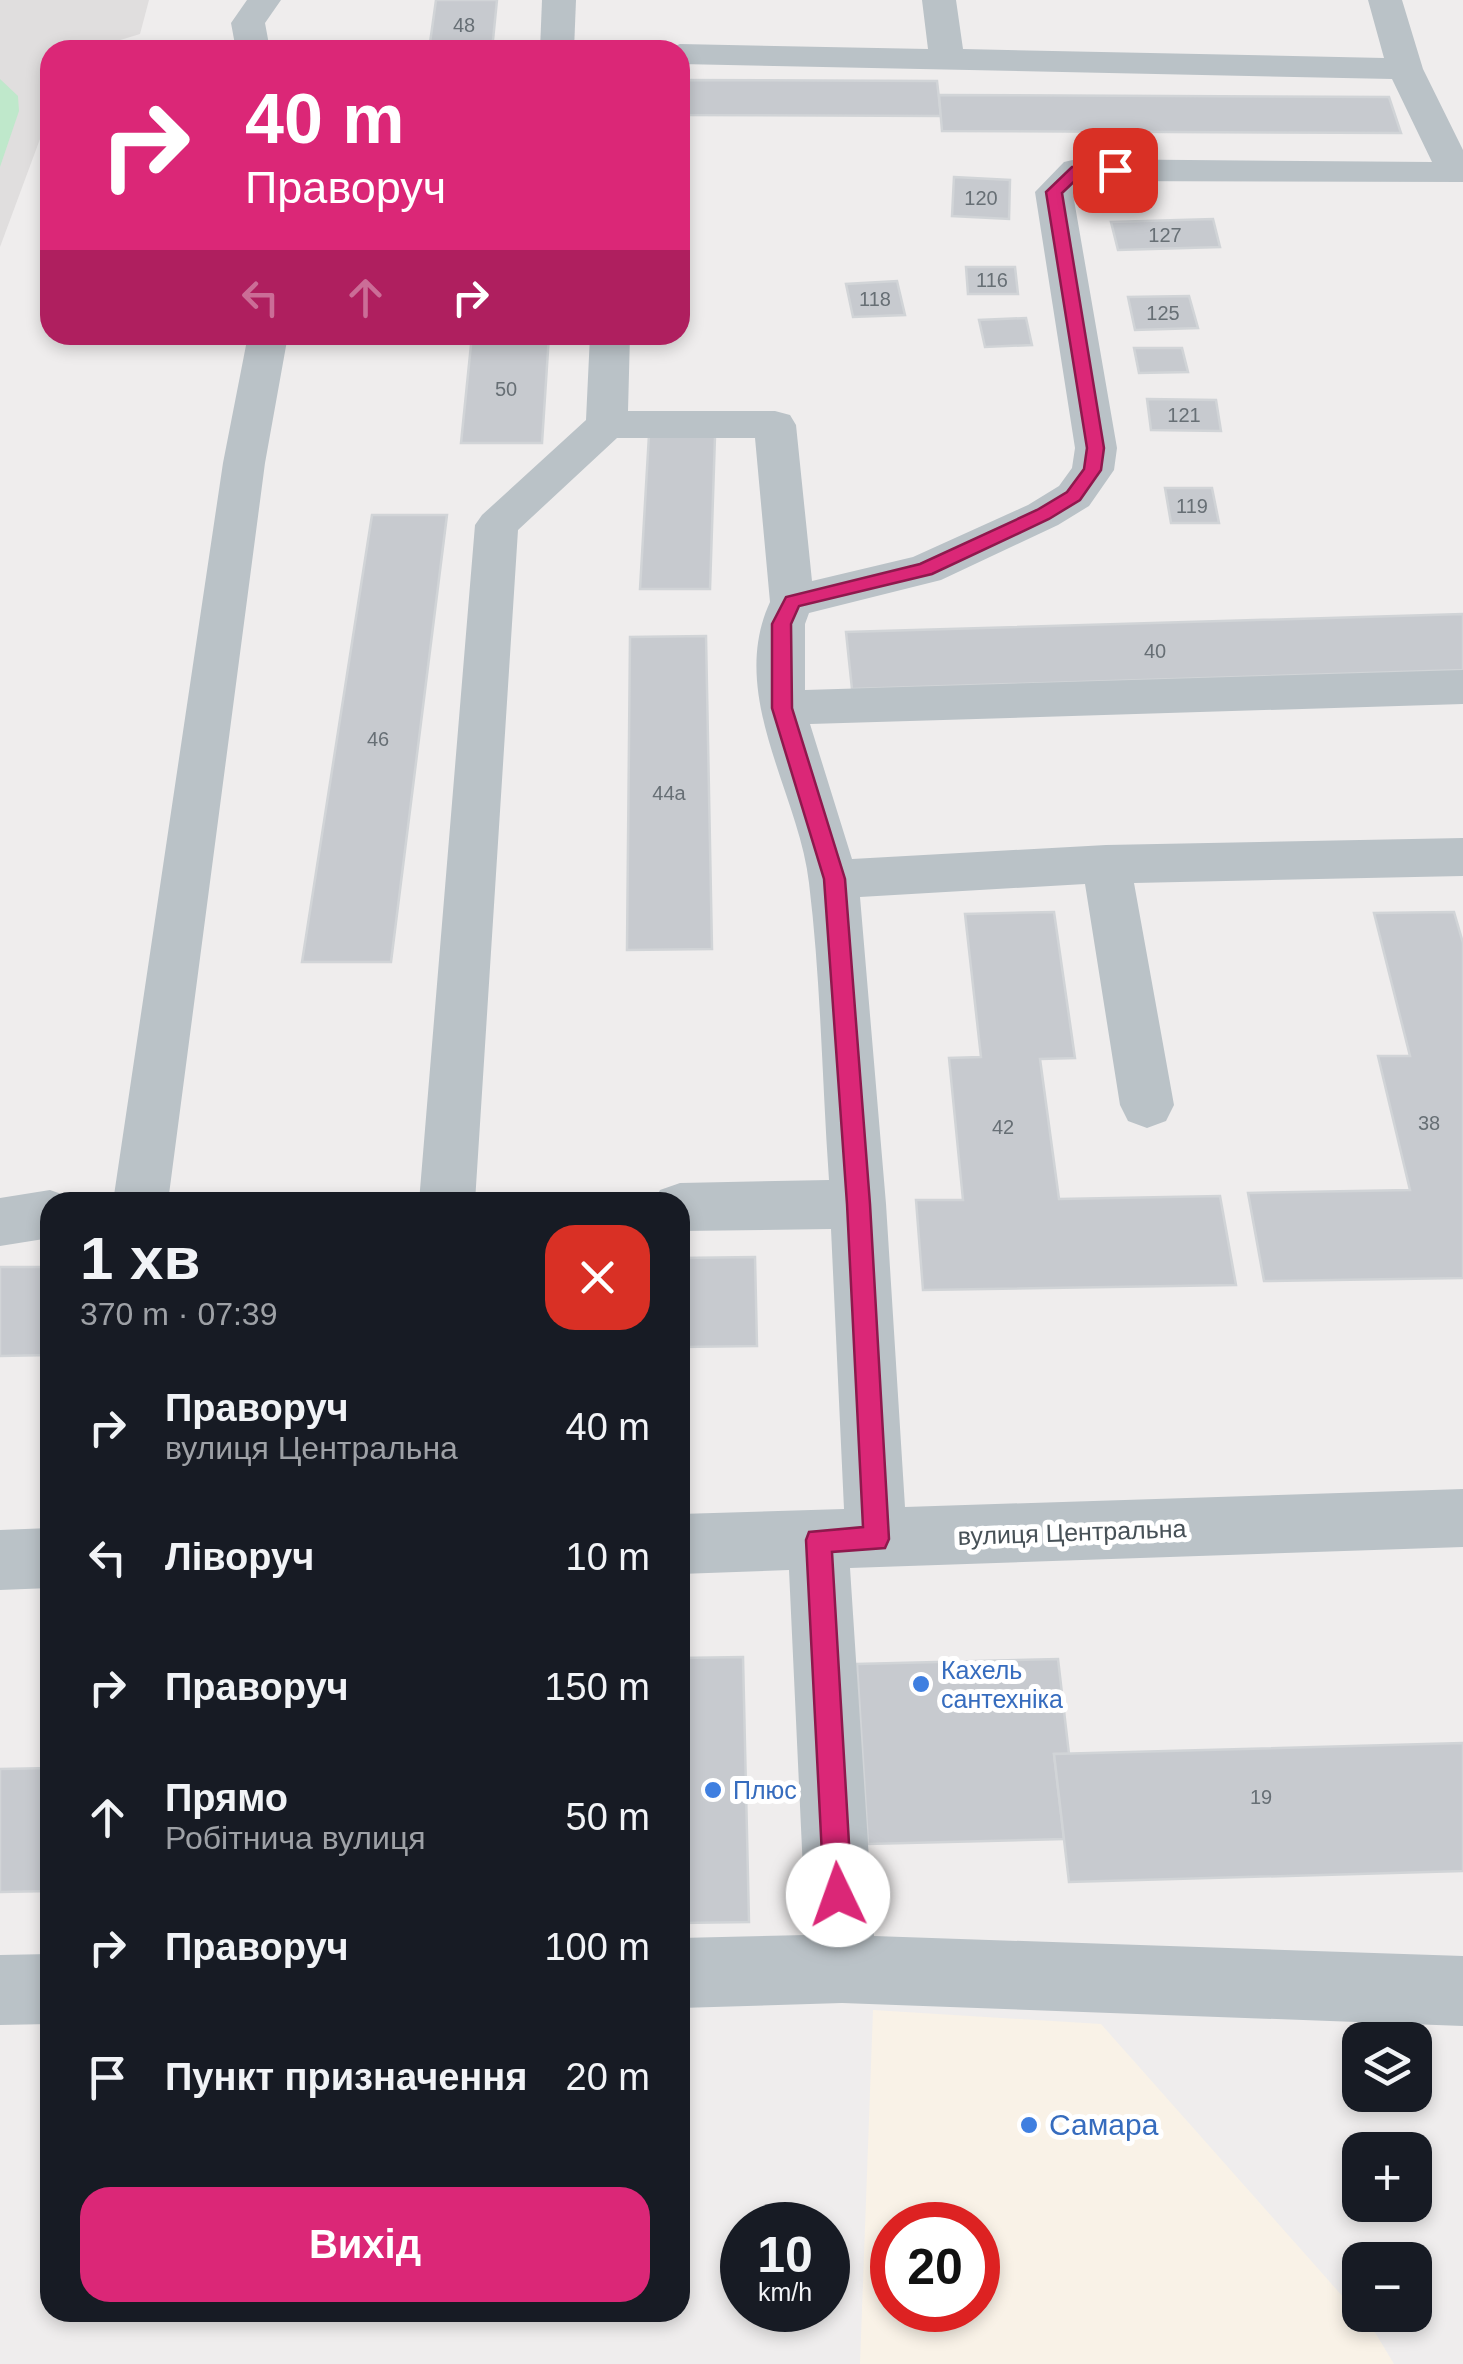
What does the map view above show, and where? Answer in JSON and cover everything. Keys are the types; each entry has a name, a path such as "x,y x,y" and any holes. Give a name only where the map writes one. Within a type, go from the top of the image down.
{"street":[{"path":"251,40 248,23 264,0"},
{"path":"557,40 559,0"},
{"path":"939,0 946,56"},
{"path":"792,602 926,570 1074,496 1092,470 1096,448 1054,192 1077,170 1459,178 1405,68 1385,0"},
{"path":"690,54 946,56 1405,68"},
{"path":"139,1192 244,463 266,345"},
{"path":"608,424 610,345"},
{"path":"448,1192 497,525 608,424 775,425 792,602 782,624 782,708 834,879 858,1204 847,1540 842,1970"},
{"path":"782,708 1463,688"},
{"path":"834,879 1106,864 1463,857"},
{"path":"1106,864 1148,1105"},
{"path":"690,1207 858,1204"},
{"path":"0,1222 40,1216"},
{"name":"вулиця Центральна","path":"690,1544 1463,1518"},
{"path":"0,1560 40,1558"},
{"path":"690,1973 842,1970 1463,1991"},
{"path":"0,1990 40,1989"}],"shaded area":[{"path":"0,0 149,0 140,34 120,40 40,40 40,139 0,247"},
{"name":"Самара","path":"873,2010 1101,2024 1342,2296 1342,2332 1374,2332 1394,2364 860,2364"}],"green space":[{"path":"0,79 18,96 19,111 0,167"}],"building":[{"path":"436,0 497,0 493,40 430,40"},
{"path":"690,80 937,81 941,116 690,115"},
{"path":"939,95 1389,97 1401,133 942,131"},
{"path":"954,177 1010,180 1009,219 952,216"},
{"path":"1213,219 1220,247 1118,250 1111,222"},
{"path":"966,267 1015,267 1018,294 968,294"},
{"path":"897,281 905,315 853,317 846,284"},
{"path":"1189,296 1198,328 1135,330 1128,297"},
{"path":"1026,318 1032,345 985,347 979,320"},
{"path":"471,345 548,345 542,443 461,443"},
{"path":"1134,348 1182,348 1188,372 1139,373"},
{"path":"1147,399 1216,400 1221,431 1151,430"},
{"path":"649,435 715,436 710,589 640,589"},
{"path":"1165,488 1212,488 1219,523 1171,523"},
{"path":"372,515 447,515 391,962 302,962"},
{"path":"1463,614 1463,670 852,689 846,632"},
{"path":"706,636 712,949 627,950 630,637"},
{"path":"1054,912 1075,1058 1040,1059 1059,1199 1220,1196 1236,1285 923,1290 916,1200 963,1200 949,1058 981,1057 965,914"},
{"path":"1454,912 1463,943 1463,1278 1264,1281 1248,1193 1410,1190 1378,1056 1410,1056 1374,913"},
{"path":"755,1257 757,1346 690,1347 690,1258"},
{"path":"0,1267 40,1267 40,1355 0,1356"},
{"name":"Плюс","path":"743,1657 749,1922 690,1923 690,1658"},
{"path":"1058,1659 1069,1754 1054,1754 1064,1839 868,1844 857,1664"},
{"path":"1463,1743 1463,1871 1069,1882 1054,1754"},
{"path":"40,1768 40,1891 0,1892 0,1769"}],"place":[{"name":"Кахель сантехніка","path":"921,1684"},
{"name":"Плюс","path":"713,1790"},
{"name":"Самара","path":"1029,2125"}],"route":[{"path":"838,1895 818,1540 876,1539 858,1204 834,879 782,708 782,624 792,602 926,570 1074,496 1092,470 1096,448 1054,192 1077,170 1115,170"}]}
